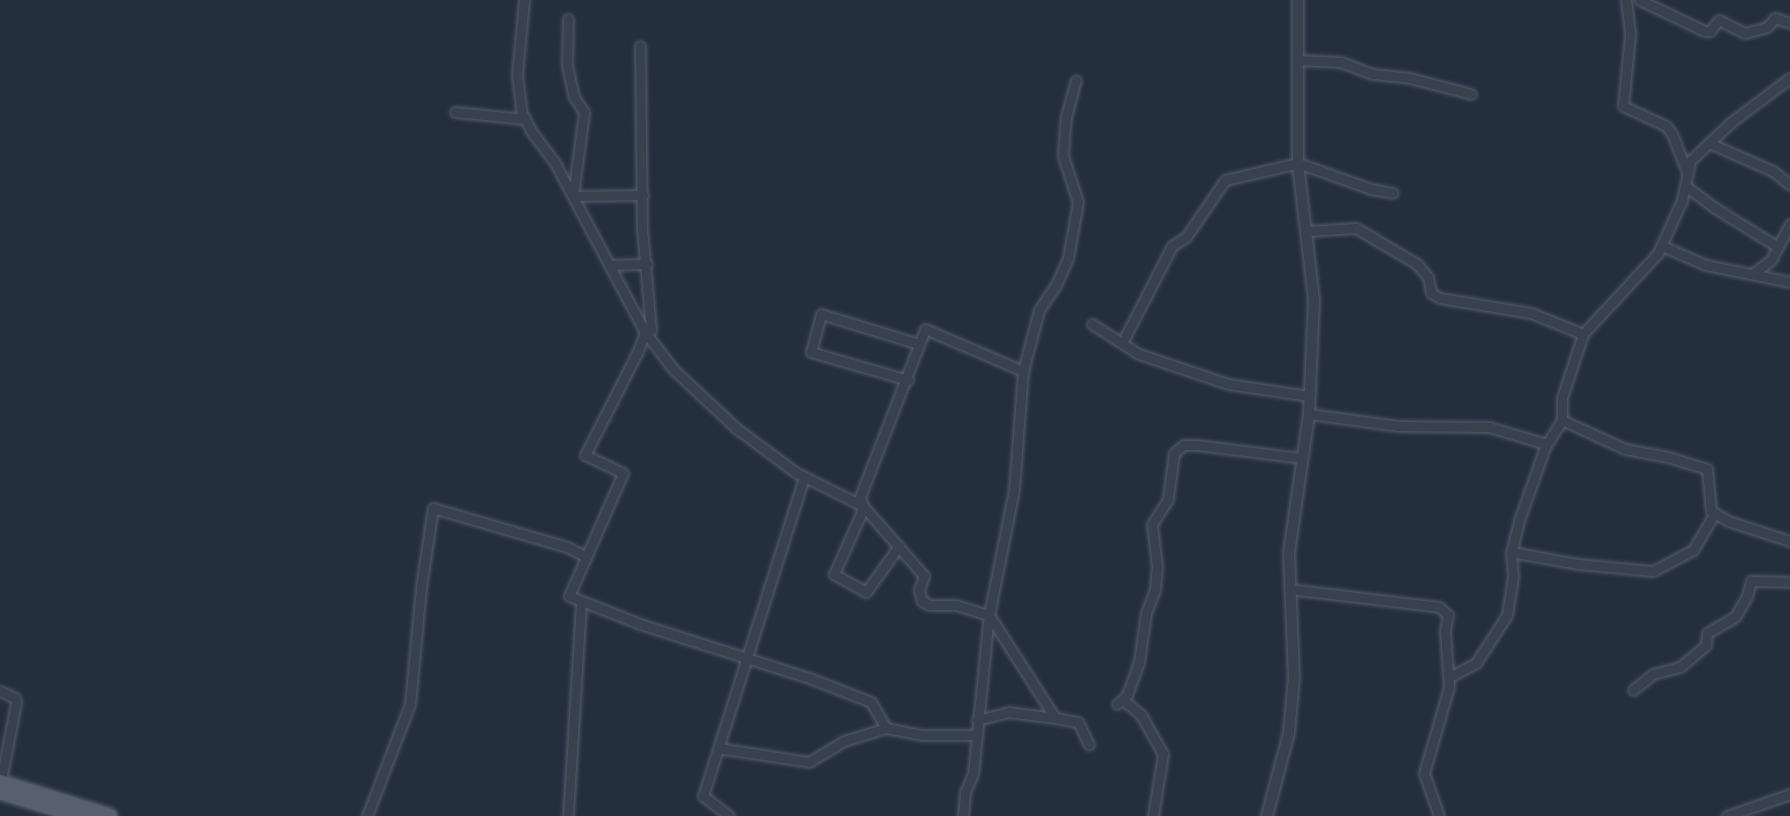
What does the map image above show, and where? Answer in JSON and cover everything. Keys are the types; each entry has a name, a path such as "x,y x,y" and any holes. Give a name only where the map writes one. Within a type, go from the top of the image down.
{"main road":[{"path":"0,783 110,816"},
{"path":"0,792 79,816"}],"street":[{"path":"524,0 517,75 525,119 555,163 645,332 674,370 736,428 804,478 863,506"},
{"path":"1267,816 1289,733 1292,705 1294,677 1289,553 1309,414 1314,300 1298,163 1298,0"},
{"path":"1626,0 1630,35 1623,106 1666,126 1688,173"},
{"path":"1640,0 1704,31 1710,31 1719,20 1745,33 1767,27 1775,18 1790,23"},
{"path":"568,19 567,65 574,97 584,112 573,196"},
{"path":"640,46 642,229 651,330 645,332"},
{"path":"1298,60 1341,62 1373,74 1410,78 1471,94"},
{"path":"1450,677 1476,663 1507,615 1513,577 1511,552 1546,444 1562,420 1563,398 1583,334 1662,246 1687,187 1690,161 1790,78"},
{"path":"963,816 965,792 973,774 989,615 1014,490 1023,371 1039,310 1056,285 1068,258 1074,234 1078,202 1063,156 1066,117 1076,80"},
{"path":"455,112 525,119"},
{"path":"1709,143 1773,172 1790,185"},
{"path":"1122,344 1172,246 1186,237 1225,180 1298,163 1394,193"},
{"path":"1687,187 1715,208 1778,247"},
{"path":"573,196 643,195"},
{"path":"1752,274 1772,260 1790,225"},
{"path":"1308,231 1356,228 1417,264 1428,276 1431,293 1440,298 1531,313 1583,334"},
{"path":"1662,246 1706,265 1790,282"},
{"path":"609,265 647,264"},
{"path":"908,380 811,352 821,314 919,344"},
{"path":"1092,324 1139,354 1228,384 1309,396"},
{"path":"1023,371 925,329 908,380 860,498 863,506 924,576 919,590 922,601 929,605 956,605 989,615 1055,718"},
{"path":"645,332 585,455 623,473 569,596 582,603 744,660 812,679 871,702 886,729"},
{"path":"1309,414 1399,426 1489,427 1546,444"},
{"path":"1562,420 1625,449 1668,457 1707,469 1711,510 1728,521 1790,541"},
{"path":"1153,816 1163,754 1141,715 1121,703 1127,695 1139,662 1146,613 1155,589 1157,566 1152,524 1168,499 1174,453 1184,445 1197,445 1302,458"},
{"path":"729,816 703,796 804,478"},
{"path":"863,506 834,573 866,592 899,546"},
{"path":"367,816 410,704 421,587 433,508 567,547 586,557"},
{"path":"1511,552 1578,565 1653,571 1693,550 1715,513"},
{"path":"1633,690 1653,674 1680,667 1706,645 1707,634 1735,617 1747,596 1751,581 1790,582"},
{"path":"1289,589 1438,607 1448,615 1445,631 1450,677 1424,773 1440,816"},
{"path":"568,816 582,603"},
{"path":"0,691 15,698 16,703 0,783"},
{"path":"977,720 1008,712 1078,722 1089,745"},
{"path":"718,748 809,762 844,741 886,729 913,734 975,735"},
{"path":"1727,816 1790,793"}]}
